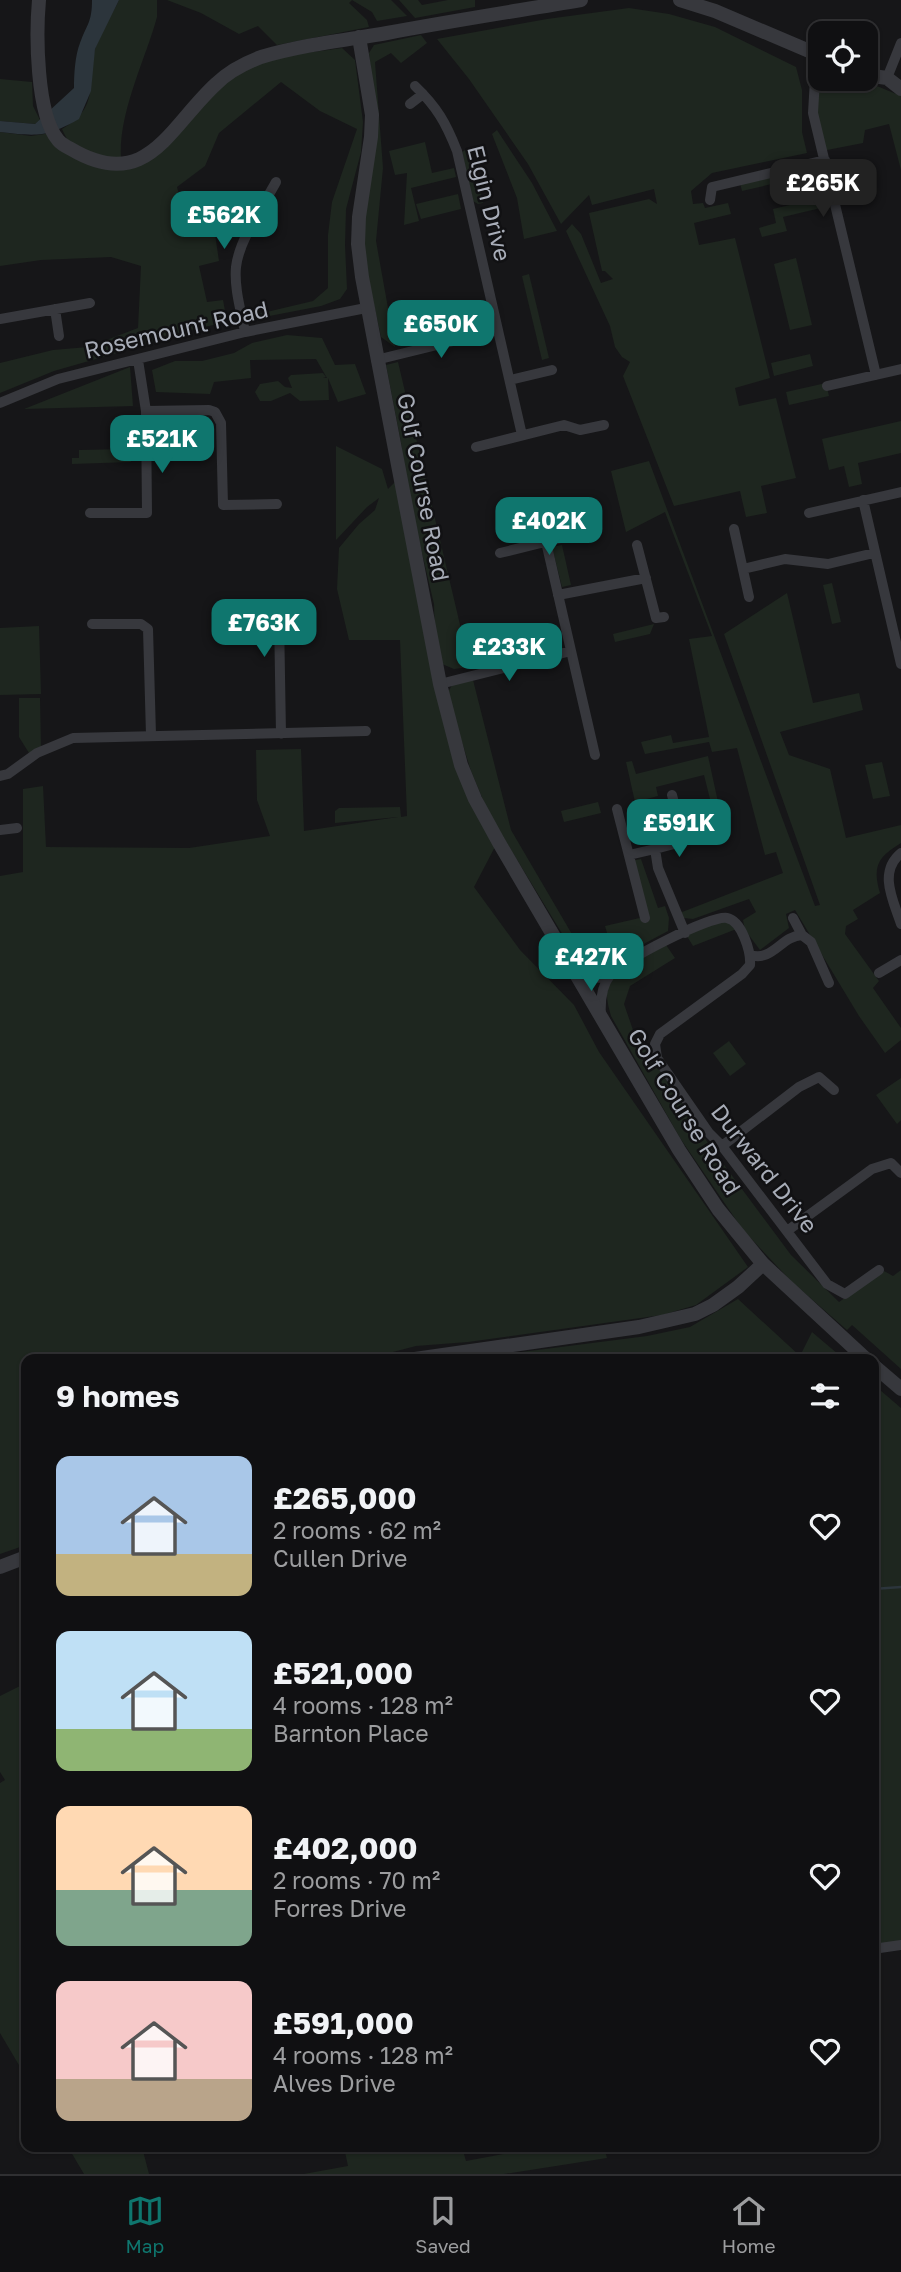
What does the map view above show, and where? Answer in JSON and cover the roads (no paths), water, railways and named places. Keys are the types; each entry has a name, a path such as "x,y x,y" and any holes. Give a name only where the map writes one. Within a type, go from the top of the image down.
{"street":[{"path":"39,0 37,28 41,82 51,128 59,142 90,161 121,165 141,158 167,141 216,83 239,66 261,58 302,47 581,0"},
{"path":"680,0 715,11 808,50"},
{"name":"Golf Course Road","path":"359,37 372,115 358,244 366,308 440,684 461,765 475,799 699,1182 763,1264 860,1354"},
{"path":"887,78 901,43"},
{"path":"878,77 887,78 901,89"},
{"name":"Elgin Drive","path":"410,104 419,90 446,122 457,151 522,435"},
{"path":"814,91 813,113 877,374"},
{"path":"710,200 712,187 825,160"},
{"path":"245,332 237,292 236,266 244,243 276,182"},
{"path":"0,319 90,303"},
{"name":"Rosemount Road","path":"0,403 58,379 245,332 366,308"},
{"path":"55,309 59,336"},
{"path":"376,360 498,330"},
{"path":"90,513 147,513 146,411 138,360"},
{"path":"827,386 901,369"},
{"path":"510,380 552,370"},
{"path":"146,411 215,412 221,423 222,505 277,504"},
{"path":"476,447 564,425 580,430 604,425"},
{"path":"809,513 901,492"},
{"path":"863,500 901,664"},
{"path":"734,529 749,597"},
{"path":"500,552 589,531"},
{"path":"546,542 595,755"},
{"path":"637,545 656,618 664,617"},
{"path":"743,569 785,559 828,564 874,553"},
{"path":"558,595 646,578"},
{"path":"221,612 268,611 279,617 281,733"},
{"path":"92,624 141,624 148,629 150,735"},
{"path":"440,684 571,651"},
{"path":"0,776 8,774 37,753 73,738 366,731"},
{"path":"629,855 678,844 680,826 672,795"},
{"path":"617,809 645,918"},
{"path":"0,830 18,828"},
{"path":"655,849 658,868 685,933"},
{"path":"897,857 887,879 901,924"},
{"path":"602,1020 601,996 609,976 624,964 715,920 729,918 739,928 750,955 766,956 790,938 802,935"},
{"path":"793,918 802,935 811,942 829,983"},
{"name":"Durward Drive","path":"750,955 750,965 746,970 666,1029 655,1044 657,1058 709,1133 722,1146 827,1284 845,1294 879,1269"},
{"path":"879,973 901,960"},
{"path":"576,975 585,978 609,976"},
{"path":"722,1146 799,1087 819,1077 834,1090"},
{"path":"787,1231 872,1169 891,1163 901,1173"},
{"path":"450,1354 639,1327 695,1314 713,1306 763,1264"},
{"path":"879,1370 901,1389"},
{"path":"0,1567 21,1559"},
{"path":"879,1948 901,1945"}],"waterway":[{"path":"879,1589 901,1587"}]}
